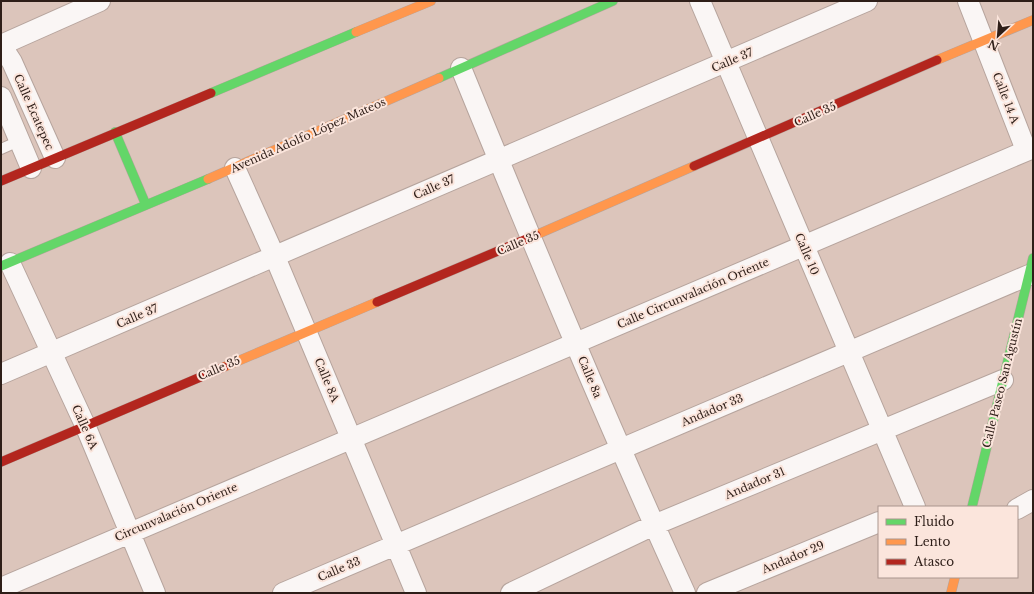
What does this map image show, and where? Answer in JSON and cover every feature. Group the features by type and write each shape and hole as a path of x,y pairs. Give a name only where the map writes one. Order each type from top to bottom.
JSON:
{"street":[{"path":"1,45 75,6 100,1"},
{"path":"1,181 431,1"},
{"name":"Avenida Adolfo López Mateos","path":"5,265 235,168 613,1"},
{"name":"Calle 10","path":"700,1 758,140 850,352 914,506"},
{"name":"Calle 37","path":"1,374 867,1"},
{"name":"Calle 14 A","path":"968,1 1030,149"},
{"name":"Calle 35","path":"1,462 85,425 530,238 758,140 984,39 1033,20"},
{"name":"Calle Ecatepec","path":"1,45 12,62 55,158"},
{"path":"461,68 498,159"},
{"path":"1,97 31,168"},
{"path":"115,132 146,206"},
{"name":"Calle Circunvalación Oriente","path":"351,437 576,344 803,245 1030,149"},
{"name":"Calle 8a","path":"498,159 620,449 685,593"},
{"name":"Calle 8A","path":"235,168 275,257 416,593"},
{"name":"Calle 6A","path":"5,265 51,352 85,425 155,593"},
{"name":"Andador 33","path":"395,545 850,352 1031,267"},
{"name":"Calle Paseo San Agustín","path":"972,506 1031,267"},
{"name":"Andador 31","path":"511,593 654,526 1003,380"},
{"name":"Circunvalación Oriente","path":"1,588 130,531 351,437"},
{"path":"1018,508 1033,500"},
{"name":"Andador 29","path":"707,593 878,522"},
{"name":"Calle 33","path":"283,593 395,545"}],"lane":[{"path":"1,149 19,141"}],"traffic: fast":[{"path":"439,78 613,1"},
{"path":"211,93 356,32"},
{"path":"115,132 146,205"},
{"path":"1,266 208,179"},
{"path":"972,506 1033,258"}],"traffic: slow":[{"path":"356,32 431,1"},
{"path":"937,60 1033,20"},
{"path":"208,179 439,78"},
{"path":"536,235 694,166"},
{"path":"224,367 377,302"},
{"path":"951,593 955,578"}],"traffic: jam":[{"path":"694,166 937,60"},
{"path":"1,181 211,93"},
{"path":"377,302 536,235"},
{"path":"1,462 224,367"}]}
